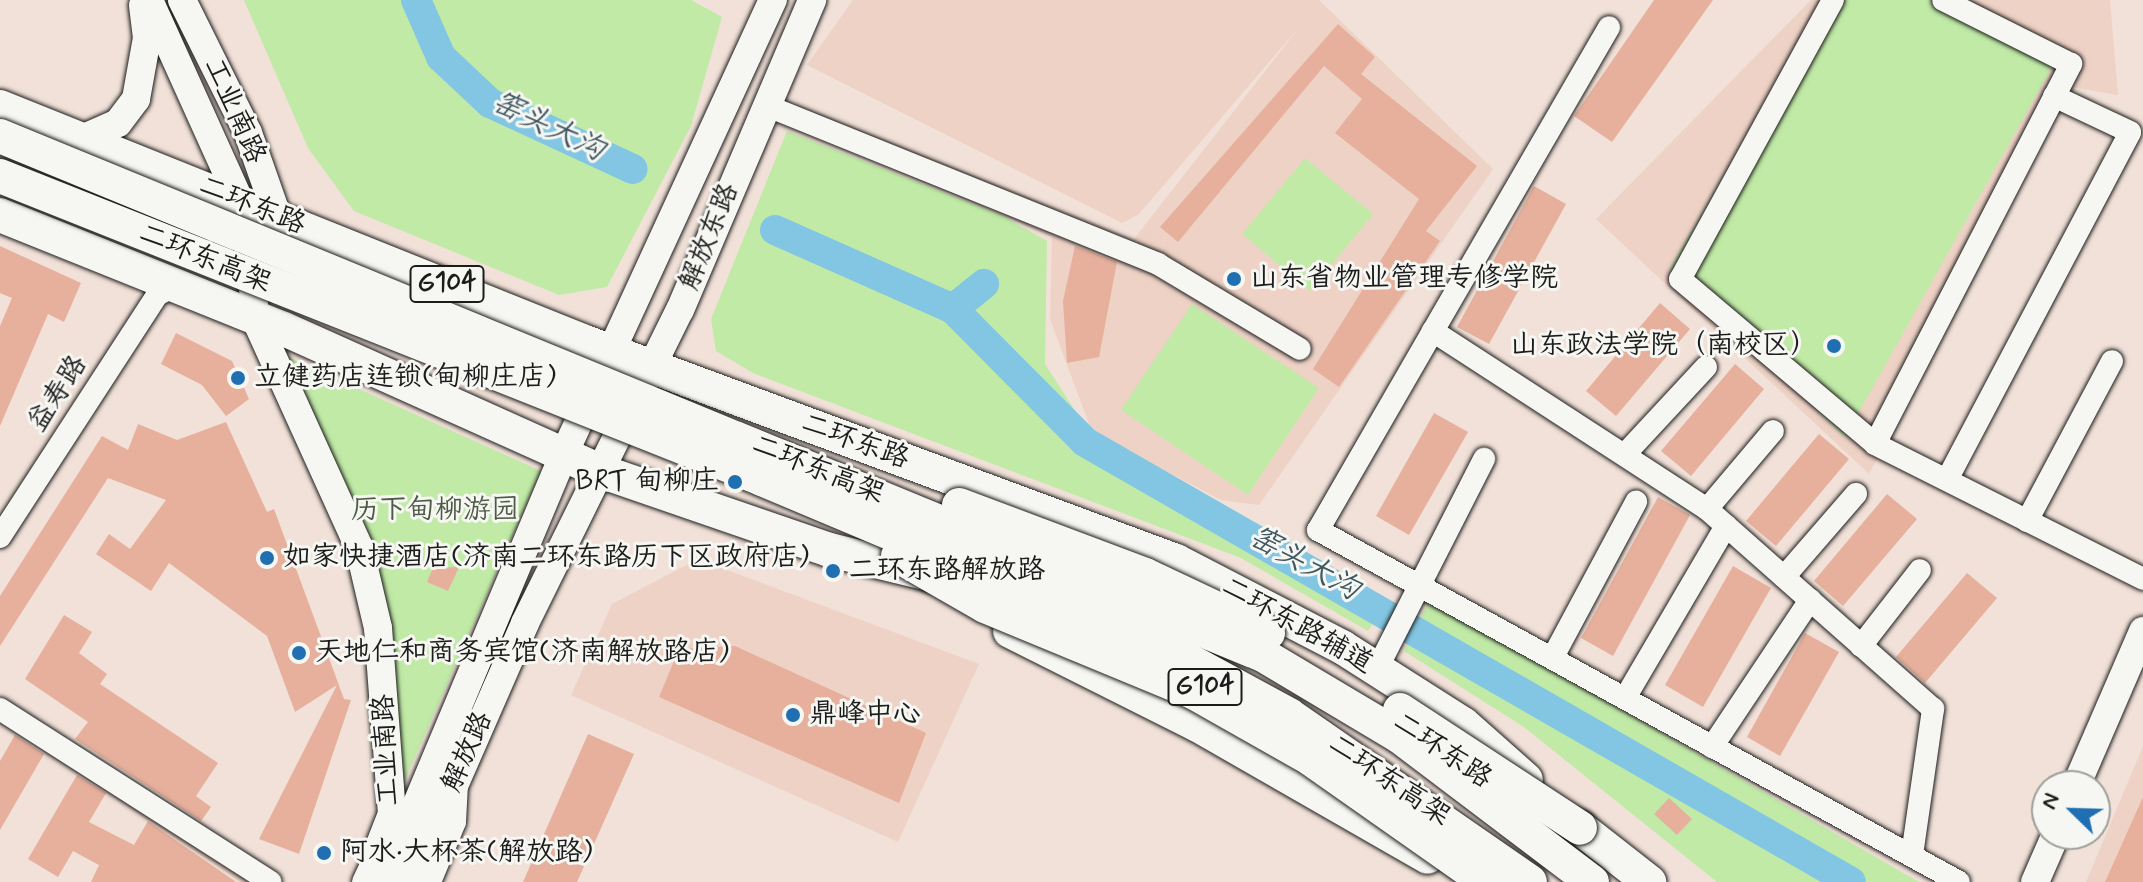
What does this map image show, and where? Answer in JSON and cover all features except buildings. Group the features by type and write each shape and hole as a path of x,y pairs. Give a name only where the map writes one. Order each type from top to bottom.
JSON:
{"highway":[{"name":"二环东路","path":"0,107 615,352 978,487 1006,530 1274,648 1536,814 1580,828 1649,882"},
{"name":"二环东高架","path":"0,136 768,466 1175,653 1339,747 1530,882"},
{"name":"二环东高架","path":"0,176 1263,655 1399,736 1592,882"},
{"name":"G104","path":"0,215 171,288 255,318 600,471 870,561 959,581 1247,706 1504,882"},
{"path":"768,466 1014,521 1214,606 1343,675 1580,828"},
{"path":"768,466 985,606 1195,693 1311,759 1486,882"},
{"name":"二环东路辅道","path":"978,487 1176,561 1380,662 1463,724 1580,828"},
{"path":"870,561 1196,724 1474,882"}],"main road":[{"path":"84,138 118,123 136,99 147,38 142,0"},
{"name":"工业南路","path":"149,0 246,204 255,318 359,547 387,718 392,814 383,862"},
{"name":"工业南路","path":"182,0 248,133 278,218"},
{"name":"解放东路","path":"564,454 615,352 773,0"},
{"name":"解放东路","path":"600,471 705,249 812,0"},
{"path":"255,318 278,218"},
{"name":"解放路","path":"412,882 457,777 513,618 564,454"},
{"name":"解放路","path":"383,862 513,618 600,471"},
{"path":"2083,770 2143,631"},
{"path":"2035,882 2049,850"}],"street":[{"path":"1833,0 1680,279 1875,444 2143,579"},
{"path":"1875,444 2071,64 1943,0"},
{"path":"1609,27 1318,530 1959,882"},
{"path":"1950,474 2130,132 2054,96"},
{"path":"765,105 1158,264 1300,349"},
{"name":"益寿路","path":"0,537 9,508 157,295 171,288"},
{"path":"1433,331 1627,452 1707,509 1933,709 1912,855"},
{"path":"2027,521 2112,361"},
{"path":"1627,452 1706,367"},
{"path":"1707,509 1773,431"},
{"path":"1380,662 1484,459"},
{"path":"1784,577 1856,494"},
{"path":"1554,655 1636,502"},
{"path":"1628,693 1726,526"},
{"path":"1861,646 1920,570"},
{"path":"1712,747 1810,600"},
{"path":"0,709 270,882"},
{"path":"430,882 455,822 457,777"}],"shaded area":[{"name":"山东省物业管理专修学院","path":"853,0 1319,0 1493,169 1259,505 1221,500 1092,432 1050,319 1052,237 791,125 800,106 1134,239 1301,25 1138,215 1122,223 807,65"},
{"name":"山东政法学院（南校区）","path":"1811,0 2110,0 2118,95 2072,87 1869,474 1596,219"},
{"name":"鼎峰中心","path":"698,559 979,664 898,842 571,695 612,604"},
{"path":"0,710 261,882 241,882 0,722"},
{"path":"2143,746 2143,882 2086,882 2099,850 2111,850 2111,822"}],"green space":[{"path":"244,0 691,0 722,17 691,126 607,287 559,295 354,211 308,148"},
{"name":"山东政法学院（南校区）","path":"1827,0 1960,0 2062,49 1845,437 1670,268"},
{"path":"787,131 1001,215 1047,241 1045,364 1090,434 1081,450 1387,602 1368,631 1241,558 753,373 716,351 711,319"},
{"path":"1305,158 1373,214 1310,291 1242,234"},
{"path":"1192,304 1319,388 1248,495 1121,410"},
{"name":"历下甸柳游园","path":"270,349 541,471 397,798 381,628"},
{"path":"1430,599 1919,882 1717,882 1524,727 1404,651"}],"waterway":[{"name":"窑头大沟","path":"416,0 441,57 490,103 633,169"},
{"name":"窑头大沟","path":"775,230 953,309 1085,442 1851,882"},
{"path":"953,309 984,284"}],"place":[{"name":"山东省物业管理专修学院","path":"1234,279"},
{"name":"山东政法学院（南校区）","path":"1834,346"},
{"name":"立健药店连锁(甸柳庄店)","path":"238,378"},
{"name":"BRT 甸柳庄","path":"735,482"},
{"name":"如家快捷酒店(济南二环东路历下区政府店)","path":"267,558"},
{"name":"二环东路解放路","path":"833,571"},
{"name":"天地仁和商务宾馆(济南解放路店)","path":"299,653"},
{"name":"鼎峰中心","path":"793,715"},
{"name":"阿水·大杯茶(解放路)","path":"324,853"}]}
